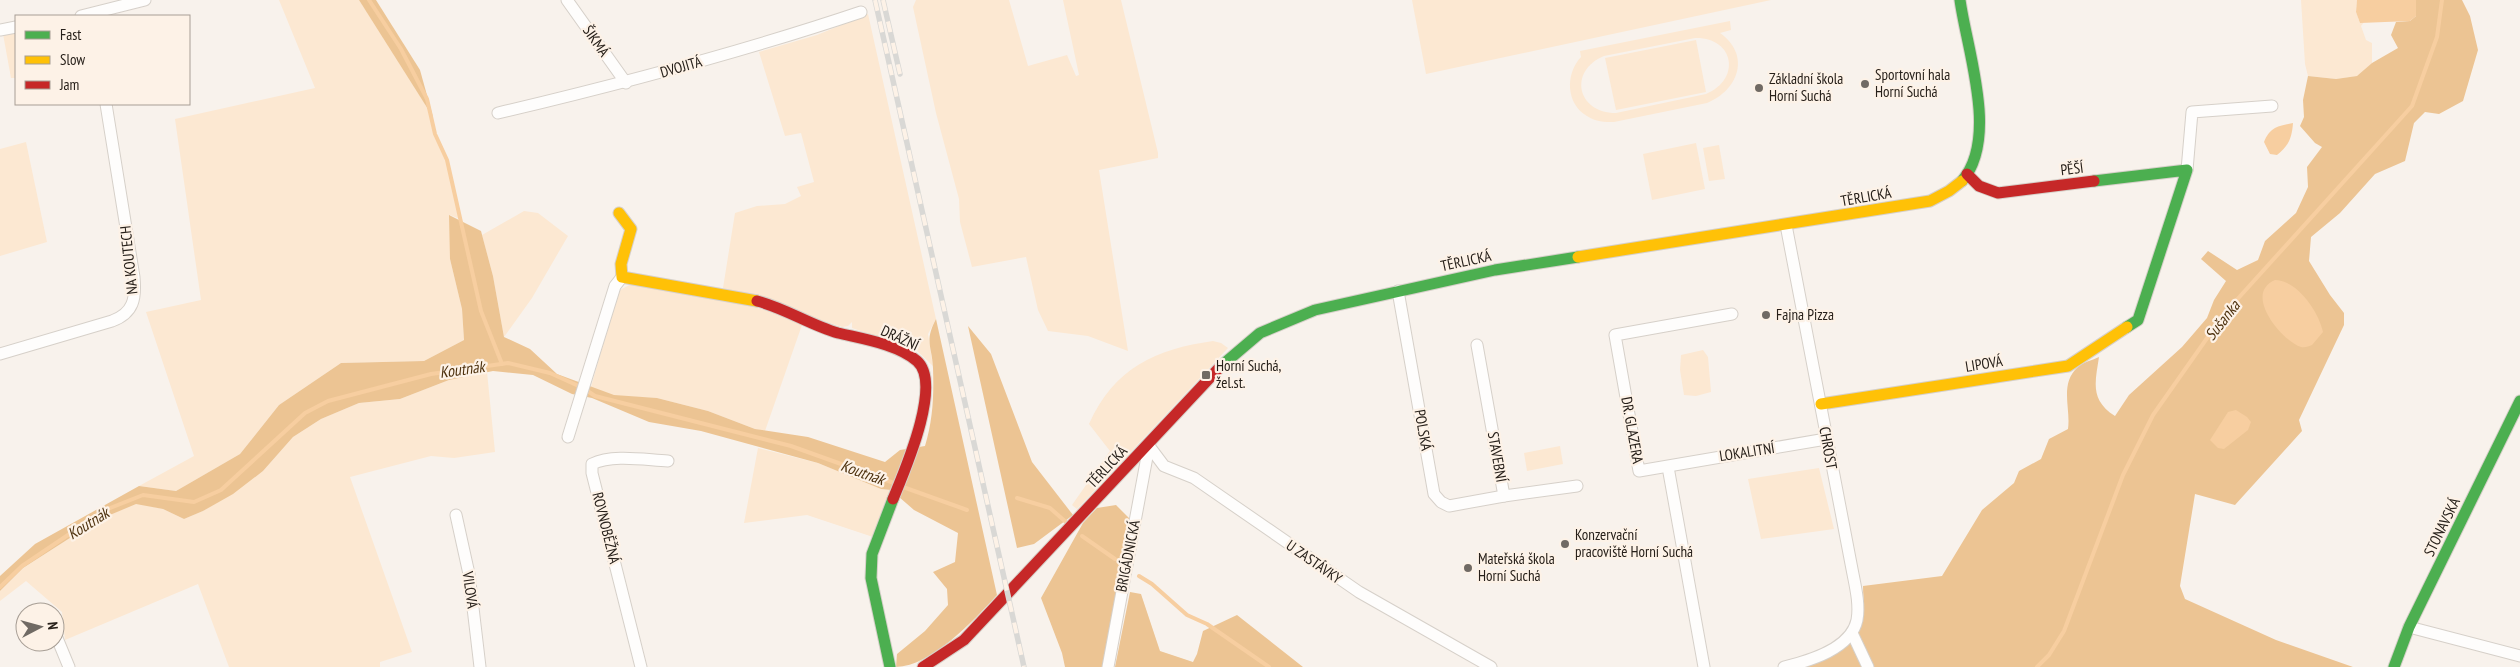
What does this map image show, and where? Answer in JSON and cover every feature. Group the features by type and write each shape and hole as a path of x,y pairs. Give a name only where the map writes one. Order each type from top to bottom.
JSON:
{"main road":[{"name":"TĚRLICKÁ","path":"923,667 964,640 1212,376 1260,333 1315,310 1495,270 1930,201 1947,194 1967,174 1976,159 1982,130 1960,0"},
{"name":"PĚŠÍ","path":"1967,174 1979,186 1998,193 2187,170"},
{"name":"LIPOVÁ","path":"1821,404 2068,366 2138,320 2187,170"},
{"path":"619,214 631,228 621,264 622,277"},
{"name":"DRÁŽNÍ","path":"622,277 736,295 766,303 836,332 868,340 904,353 918,362 925,374 926,394 913,448 872,554 871,578 890,667"},
{"name":"STONAVSKÁ","path":"2394,667 2409,627 2520,401"}],"street":[{"path":"91,15 145,0"},
{"name":"ŠIKMÁ","path":"567,0 626,83"},
{"name":"DVOJITÁ","path":"498,113 626,83 782,38 861,12"},
{"path":"0,30 15,27"},
{"name":"NA KOUTECH","path":"0,354 112,321 126,314 135,298 134,276 106,105"},
{"path":"2187,170 2192,112 2272,106"},
{"name":"CHROST","path":"1786,225 1857,599 1857,619 1852,632"},
{"path":"568,437 615,286 622,277"},
{"name":"POLSKÁ","path":"1398,291 1434,494 1441,502 1449,506 1504,496"},
{"name":"DR. GLAZERA","path":"1704,667 1668,467 1639,472 1615,335 1732,314"},
{"name":"STAVEBNÍ","path":"1476,345 1504,496 1577,486"},
{"name":"LOKALITNÍ","path":"1668,467 1826,439"},
{"name":"BRIGÁDNICKÁ","path":"1108,667 1148,446"},
{"name":"U ZASTÁVKY","path":"1148,446 1164,466 1194,478 1358,592 1491,667"},
{"name":"ROVNOBĚŽNÁ","path":"641,667 592,473 592,464 597,461 622,459 668,461"},
{"name":"VILOVÁ","path":"456,514 468,574 480,667"},
{"path":"2409,627 2520,656"},
{"path":"1784,667 1826,652 1844,642 1852,632 1868,667"},
{"path":"62,652 69,667"}],"shaded area":[{"path":"279,0 359,0 427,99 435,134 447,160 460,219 450,215 450,259 462,309 464,340 424,361 341,363 279,405 240,454 176,491 139,486 194,456 146,312 201,300 175,119 315,88"},
{"path":"359,0 376,0 420,70 433,117"},
{"path":"916,0 1009,0 1028,66 1067,55 1076,76 1079,75 1063,0 1121,0 1158,153 1158,158 1099,170 1128,351 1088,336 1048,331 1038,310 1026,257 972,267 960,222 959,199 936,113 913,7"},
{"path":"1412,0 1771,0 1426,74"},
{"path":"2301,0 2357,0 2356,12 2360,23 2364,22 2361,26 2366,40 2372,43 2372,63 2358,76 2336,79 2308,76 2305,64"},
{"path":"2357,0 2416,0 2416,16 2410,21 2360,23 2356,12"},
{"path":"2416,0 2462,0 2470,16 2478,50 2463,101 2439,114 2425,112 2414,123 2405,161 2375,174 2340,213 2311,237 2309,261 2330,295 2344,313 2344,325 2299,420 2302,431 2235,505 2195,494 2180,586 2185,599 2276,640 2353,667 1802,667 1831,656 1848,644 1855,636 1863,617 1863,586 1942,576 1982,510 2014,483 2019,471 2041,459 2049,439 2068,429 2067,389 2072,374 2078,367 2085,362 2099,357 2096,390 2101,404 2115,416 2129,395 2182,347 2207,318 2214,300 2226,281 2201,259 2208,251 2237,270 2258,260 2265,241 2296,213 2308,187 2307,167 2322,147 2315,143 2300,126 2304,117 2303,100 2308,76 2336,79 2357,76 2372,63 2398,48 2391,35 2396,22 2410,21 2416,16"},
{"path":"868,14 936,319 928,334 933,366 915,349 852,328 852,322 848,326 842,327 723,288 735,213 757,206 785,204 801,196 797,187 814,182 801,133 785,136 759,52 817,35"},
{"path":"1730,21 1731,30 1720,33 1736,51 1738,61 1737,71 1727,90 1707,103 1614,122 1603,122 1590,118 1580,111 1572,97 1570,80 1572,72 1581,57 1580,51","holes":["1695,38 1718,44 1725,51 1729,60 1729,69 1725,79 1706,94 1616,113 1603,111 1593,106 1586,99 1582,90 1585,71 1604,56"]},
{"path":"15,32 15,78 11,78 3,34"},
{"path":"1696,40 1706,92 1616,110 1605,58"},
{"path":"2293,123 2291,137 2287,145 2277,155 2270,154 2264,142 2266,137 2279,126"},
{"path":"26,142 47,242 0,256 0,149"},
{"path":"1696,143 1705,189 1652,200 1643,154"},
{"path":"1719,145 1725,179 1709,181 1703,148"},
{"path":"524,211 538,213 568,236 532,298 504,337 493,276 482,235"},
{"path":"449,215 481,231 493,276 504,337 530,349 557,374 614,395 657,398 708,411 755,429 808,437 885,462 900,450 925,446 930,427 933,398 930,333 936,319 997,595 977,617 938,650 910,665 896,667 897,654 925,631 948,605 947,589 933,572 955,562 958,533 914,510 891,490 881,489 818,463 701,431 649,422 592,398 572,394 533,375 493,371 449,380 400,399 359,403 321,419 293,437 263,471 233,494 203,511 184,519 163,509 136,504 98,520 23,568 0,591 0,576 35,544 139,486 176,491 240,454 279,405 341,363 424,361 464,340 462,309 450,259"},
{"path":"2275,280 2283,281 2299,291 2317,315 2323,332 2312,345 2301,347 2293,343 2276,327 2269,317 2264,306 2263,296 2266,287"},
{"path":"635,282 729,299 803,322 765,431 708,411 657,398 614,396 591,387 618,291"},
{"path":"968,326 991,354 1032,462 1073,515 1034,544 1017,548"},
{"path":"1213,341 1221,343 1228,348 1077,509 1072,505 1110,451 1089,424 1099,405 1111,389 1124,375 1139,364 1155,356 1173,349"},
{"path":"1703,350 1708,357 1711,392 1696,396 1684,395 1680,370 1681,355"},
{"path":"487,372 495,452 454,458 431,456 350,477 412,652 380,662 380,667 229,667 198,584 65,640 65,602 50,602 26,581 0,601 0,591 23,568 98,520 136,503 163,509 184,519 203,511 263,471 293,437 321,419 359,403 400,399 449,380"},
{"path":"2236,410 2251,422 2248,430 2224,449 2218,448 2210,440 2228,412"},
{"path":"1560,446 1563,464 1527,471 1524,453"},
{"path":"758,448 818,463 881,489 891,490 873,537 807,515 744,523"},
{"path":"1819,468 1834,529 1761,539 1748,479"},
{"path":"1116,505 1130,519 1104,667 1065,667 1062,653 1041,598 1083,523 1097,508"},
{"path":"1130,592 1141,594 1160,651 1193,662 1203,631 1237,615 1303,667 1115,667"}],"waterway":[{"path":"369,0 401,49 427,99 435,134 447,160 481,311 502,364"},
{"name":"Sušanka","path":"2037,667 2049,655 2064,631 2123,475 2153,415 2224,314 2412,106 2437,37 2442,0"},
{"name":"Koutnák","path":"0,587 22,566 105,510 143,495 194,502 221,490 305,413 328,401 431,374 508,363 550,373 583,388 595,396 791,446 894,483"},
{"name":"Koutnák","path":"903,487 967,510"},
{"name":"Koutnák","path":"1017,498 1050,508 1067,523"},
{"name":"Koutnák","path":"1082,536 1115,559"},
{"name":"Koutnák","path":"1139,576 1152,584 1187,615 1207,624 1269,667"}],"railway":[{"path":"875,0 1024,667"},
{"path":"883,0 900,74"}],"traffic: fast":[{"path":"1960,0 1978,94 1979,118 1978,142 1973,163 1962,181"},
{"path":"2094,181 2187,170 2138,320 2127,327"},
{"path":"1220,367 1260,333 1315,310 1495,270 1578,257"},
{"path":"2394,667 2409,627 2520,401"},
{"path":"890,667 871,578 872,554 893,499"}],"traffic: slow":[{"path":"1578,257 1930,201 1949,191 1962,181"},
{"path":"619,213 631,229 621,264 622,277 757,301"},
{"path":"1821,404 2068,366 2127,327"}],"traffic: jam":[{"path":"1967,174 1979,186 1998,193 2094,181"},
{"path":"757,301 828,330 890,346 917,361 924,372 926,388 924,408 912,450 893,499"},
{"path":"923,667 964,640 1220,367"}],"place":[{"name":"Sportovní hala Horní Suchá","path":"1865,84"},
{"name":"Základní škola Horní Suchá","path":"1759,88"},
{"name":"Fajna Pizza","path":"1766,315"},
{"name":"Horní Suchá, žel.st.","path":"1206,375"},
{"name":"Konzervační pracoviště Horní Suchá","path":"1565,544"},
{"name":"Mateřská škola Horní Suchá","path":"1468,568"}]}
